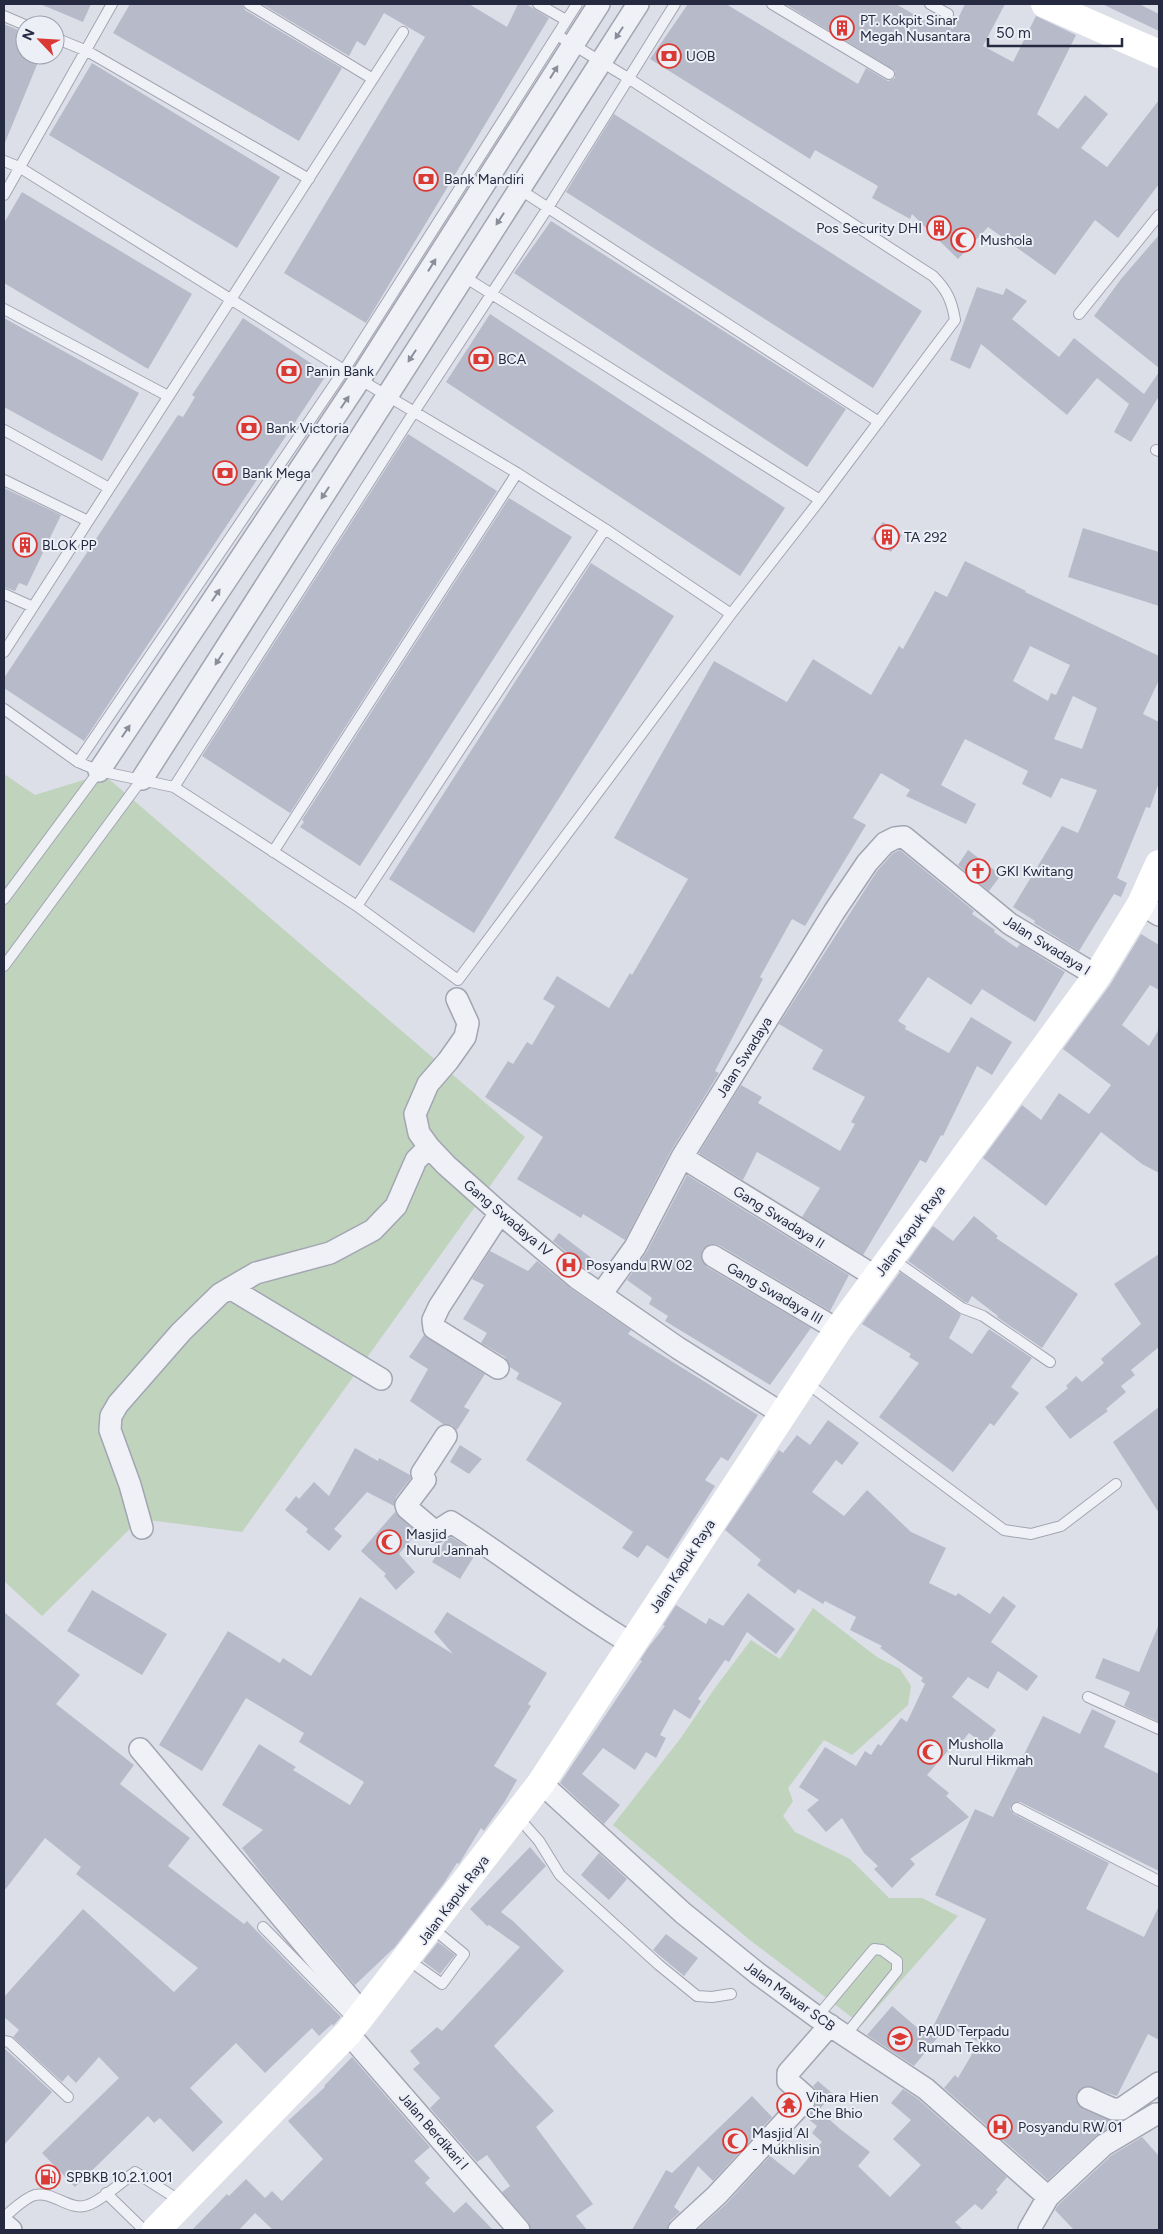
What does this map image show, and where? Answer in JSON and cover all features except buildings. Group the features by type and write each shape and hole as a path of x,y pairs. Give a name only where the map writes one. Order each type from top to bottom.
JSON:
{"main road":[{"path":"1046,4 1122,35 1159,54"},
{"name":"Jalan Kapuk Raya","path":"156,2230 356,2023 517,1816 541,1783 803,1380 883,1267 1098,976 1150,910 1159,864"}],"street":[{"path":"99,771 564,39 599,4"},
{"path":"142,779 638,4"},
{"name":"Jalan Swadaya I","path":"904,837 1010,924 1098,976"},
{"name":"Jalan Swadaya","path":"602,1293 635,1247 682,1157 845,896 867,863 885,843 895,838 904,837"},
{"name":"Gang Swadaya IV","path":"458,989 468,1023 465,1037 428,1084 415,1114 419,1133 428,1147 500,1213 577,1278 602,1293 678,1348 781,1413"},
{"path":"142,1528 130,1485 110,1430 111,1416 118,1404 181,1332 220,1294 256,1273 330,1253 373,1230 396,1206 416,1160 428,1147"},
{"name":"Gang Swadaya II","path":"682,1157 883,1267"},
{"path":"498,1368 434,1328 433,1320 439,1307 500,1213"},
{"name":"Gang Swadaya III","path":"712,1256 838,1330"},
{"path":"230,1288 381,1379"},
{"path":"446,1436 422,1473 425,1480 406,1505 406,1508 433,1530 437,1531 451,1522 492,1548 597,1623 632,1644"},
{"name":"Jalan Berdikari I","path":"140,1749 519,2230"},
{"name":"Jalan Mawar SCB","path":"541,1783 683,1913 757,1973 831,2026 926,2089 1048,2197"},
{"path":"680,2230 717,2195 804,2101 805,2096 786,2078 788,2073 831,2026"},
{"path":"1088,2098 1113,2109 1121,2109 1159,2083"},
{"path":"1029,2230 1048,2197 1104,2145 1159,2114"},
{"path":"4,2224 12,2230"}],"lane":[{"path":"4,195 112,4"},
{"path":"248,4 373,79"},
{"path":"538,4 566,20"},
{"path":"4,709 78,762 99,771 174,787 357,906 458,989 731,614 820,500 955,320 952,301 946,289 934,276 628,78 564,39 566,20 577,4"},
{"path":"174,787 414,412 549,206 676,4"},
{"path":"772,4 889,74"},
{"path":"930,4 948,14"},
{"path":"4,652 403,32"},
{"path":"65,42 86,51 309,179"},
{"path":"4,161 19,167 387,396 517,473 731,614"},
{"path":"519,189 549,206 879,422"},
{"path":"1079,314 1159,215"},
{"path":"463,276 820,500"},
{"path":"4,309 168,396"},
{"path":"78,762 352,374"},
{"path":"4,430 109,488"},
{"path":"273,852 517,473"},
{"path":"4,480 88,521"},
{"path":"357,906 604,529"},
{"path":"4,594 33,607"},
{"path":"4,899 99,771"},
{"path":"4,966 142,779"},
{"path":"883,1267 962,1308 983,1316 1050,1362"},
{"path":"803,1380 1004,1530 1031,1534 1061,1526 1116,1484"},
{"path":"1088,1696 1159,1730"},
{"path":"1017,1808 1159,1881"},
{"path":"517,1816 539,1841 560,1875 659,1965 697,1996 712,1997 730,1994"},
{"path":"264,1927 356,2023"},
{"path":"407,1959 442,1984 464,1954 432,1927"},
{"path":"874,1949 882,1950 897,1961 899,1966 897,1971 831,2026 874,1949"},
{"path":"4,2041 9,2042 68,2097"},
{"path":"4,2217 28,2198 36,2195 48,2195 79,2206 87,2206 135,2172 182,2202"},
{"path":"106,2193 144,2230"}],"green space":[{"path":"4,774 35,795 103,774 525,1137 242,1532 140,1519 42,1616 4,1581"},
{"path":"813,1608 877,1657 900,1669 911,1686 908,1705 852,1755 824,1740 788,1788 793,1801 783,1816 795,1832 850,1859 889,1898 922,1898 958,1916 862,2025 751,1941 613,1825 680,1739 751,1640 780,1659"}],"place":[{"name":"PT. Kokpit Sinar Megah Nusantara","path":"842,28"},
{"name":"UOB","path":"669,56"},
{"name":"Bank Mandiri","path":"426,179"},
{"name":"Pos Security DHI","path":"939,228"},
{"name":"Mushola","path":"963,240"},
{"name":"BCA","path":"481,359"},
{"name":"Panin Bank","path":"289,371"},
{"name":"Bank Victoria","path":"249,428"},
{"name":"Bank Mega","path":"225,473"},
{"name":"TA 292","path":"887,537"},
{"name":"BLOK PP","path":"25,545"},
{"name":"GKI Kwitang","path":"978,871"},
{"name":"Posyandu RW 02","path":"569,1265"},
{"name":"Masjid Nurul Jannah","path":"389,1542"},
{"name":"Musholla Nurul Hikmah","path":"930,1752"},
{"name":"PAUD Terpadu Rumah Tekko","path":"900,2039"},
{"name":"Vihara Hien Che Bhio","path":"789,2105"},
{"name":"Posyandu RW 01","path":"1000,2127"},
{"name":"Masjid Al - Mukhlisin","path":"735,2141"},
{"name":"SPBKB 10.2.1.001","path":"48,2177"}]}
